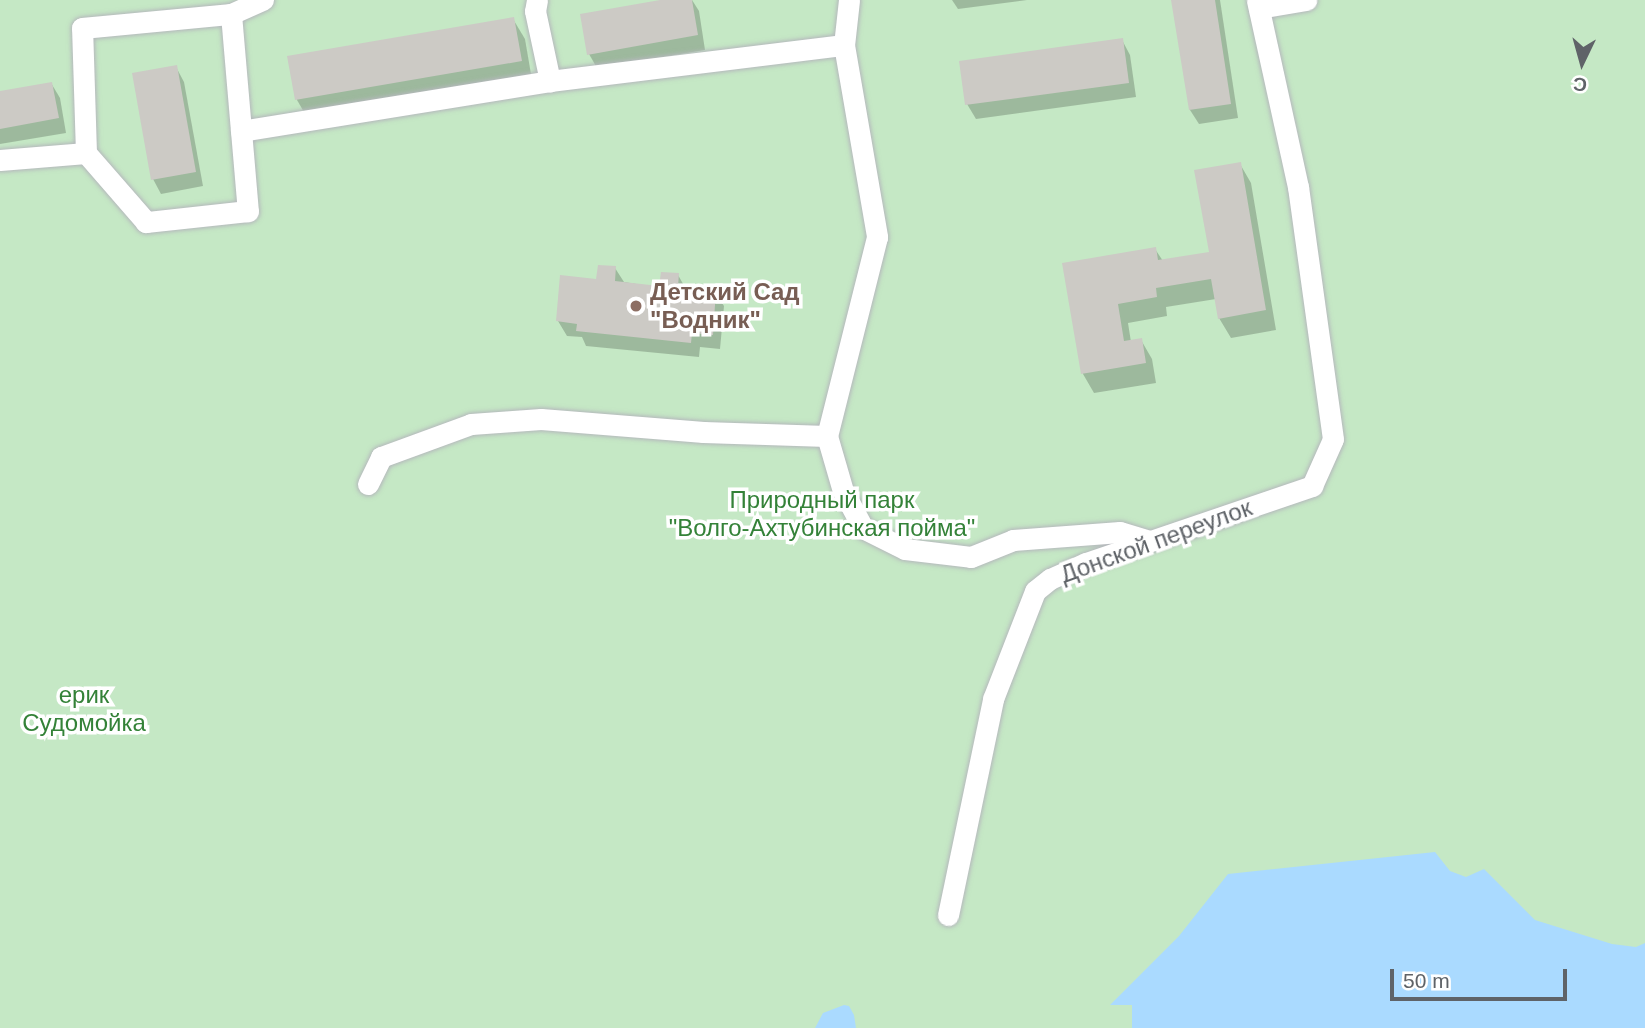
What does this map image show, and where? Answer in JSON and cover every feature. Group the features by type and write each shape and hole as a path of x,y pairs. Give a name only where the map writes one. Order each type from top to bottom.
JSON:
{"street":[{"path":"231,14 248,211 146,222 86,153 82,28 231,14 263,0"},
{"path":"537,0 535,10 550,81"},
{"path":"849,0 844,46 877,237 827,436 844,491 863,528 905,550 971,557 1013,540 1120,532 1150,541"},
{"path":"1258,4 1306,0"},
{"name":"Донской переулок","path":"948,915 993,699 1035,591 1050,579 1086,563 1312,486 1334,439 1298,187 1258,4"},
{"path":"241,131 550,81 844,46"},
{"path":"0,160 86,153"},
{"path":"368,484 381,457 471,424 541,419 704,432 827,436"}],"green space":[{"name":"Природный парк \"Волго-Ахтубинская пойма\"","path":"0,0 1645,0 1645,1028 0,1028"}],"water":[{"path":"1435,852 1450,871 1466,877 1484,869 1535,920 1612,944 1636,947 1645,943 1645,1028 1132,1028 1132,1005 1110,1005 1179,936 1228,874"},
{"path":"844,1005 849,1006 854,1015 856,1028 815,1028 823,1013"}],"building":[{"path":"660,0 692,0 698,35 587,55 580,14"},
{"path":"1171,0 1215,0 1231,104 1189,110"},
{"path":"514,17 522,61 295,100 287,56"},
{"path":"1123,38 1129,83 965,105 959,61"},
{"path":"177,65 196,172 151,180 132,73"},
{"path":"52,82 59,118 0,129 0,91"},
{"path":"1241,162 1266,310 1218,319 1211,279 1156,288 1157,297 1118,304 1124,341 1142,338 1146,363 1081,374 1062,263 1156,247 1158,260 1209,252 1194,170"},
{"name":"Детский Сад \"Водник\"","path":"598,265 616,266 615,281 659,286 661,272 679,273 678,287 716,290 713,335 692,333 691,343 576,331 577,324 556,321 560,275 596,279"}],"place":[{"name":"Детский Сад \"Водник\"","path":"636,306"}],"park label":[{"name":"ерик Судомойка","path":"84,709"}]}
